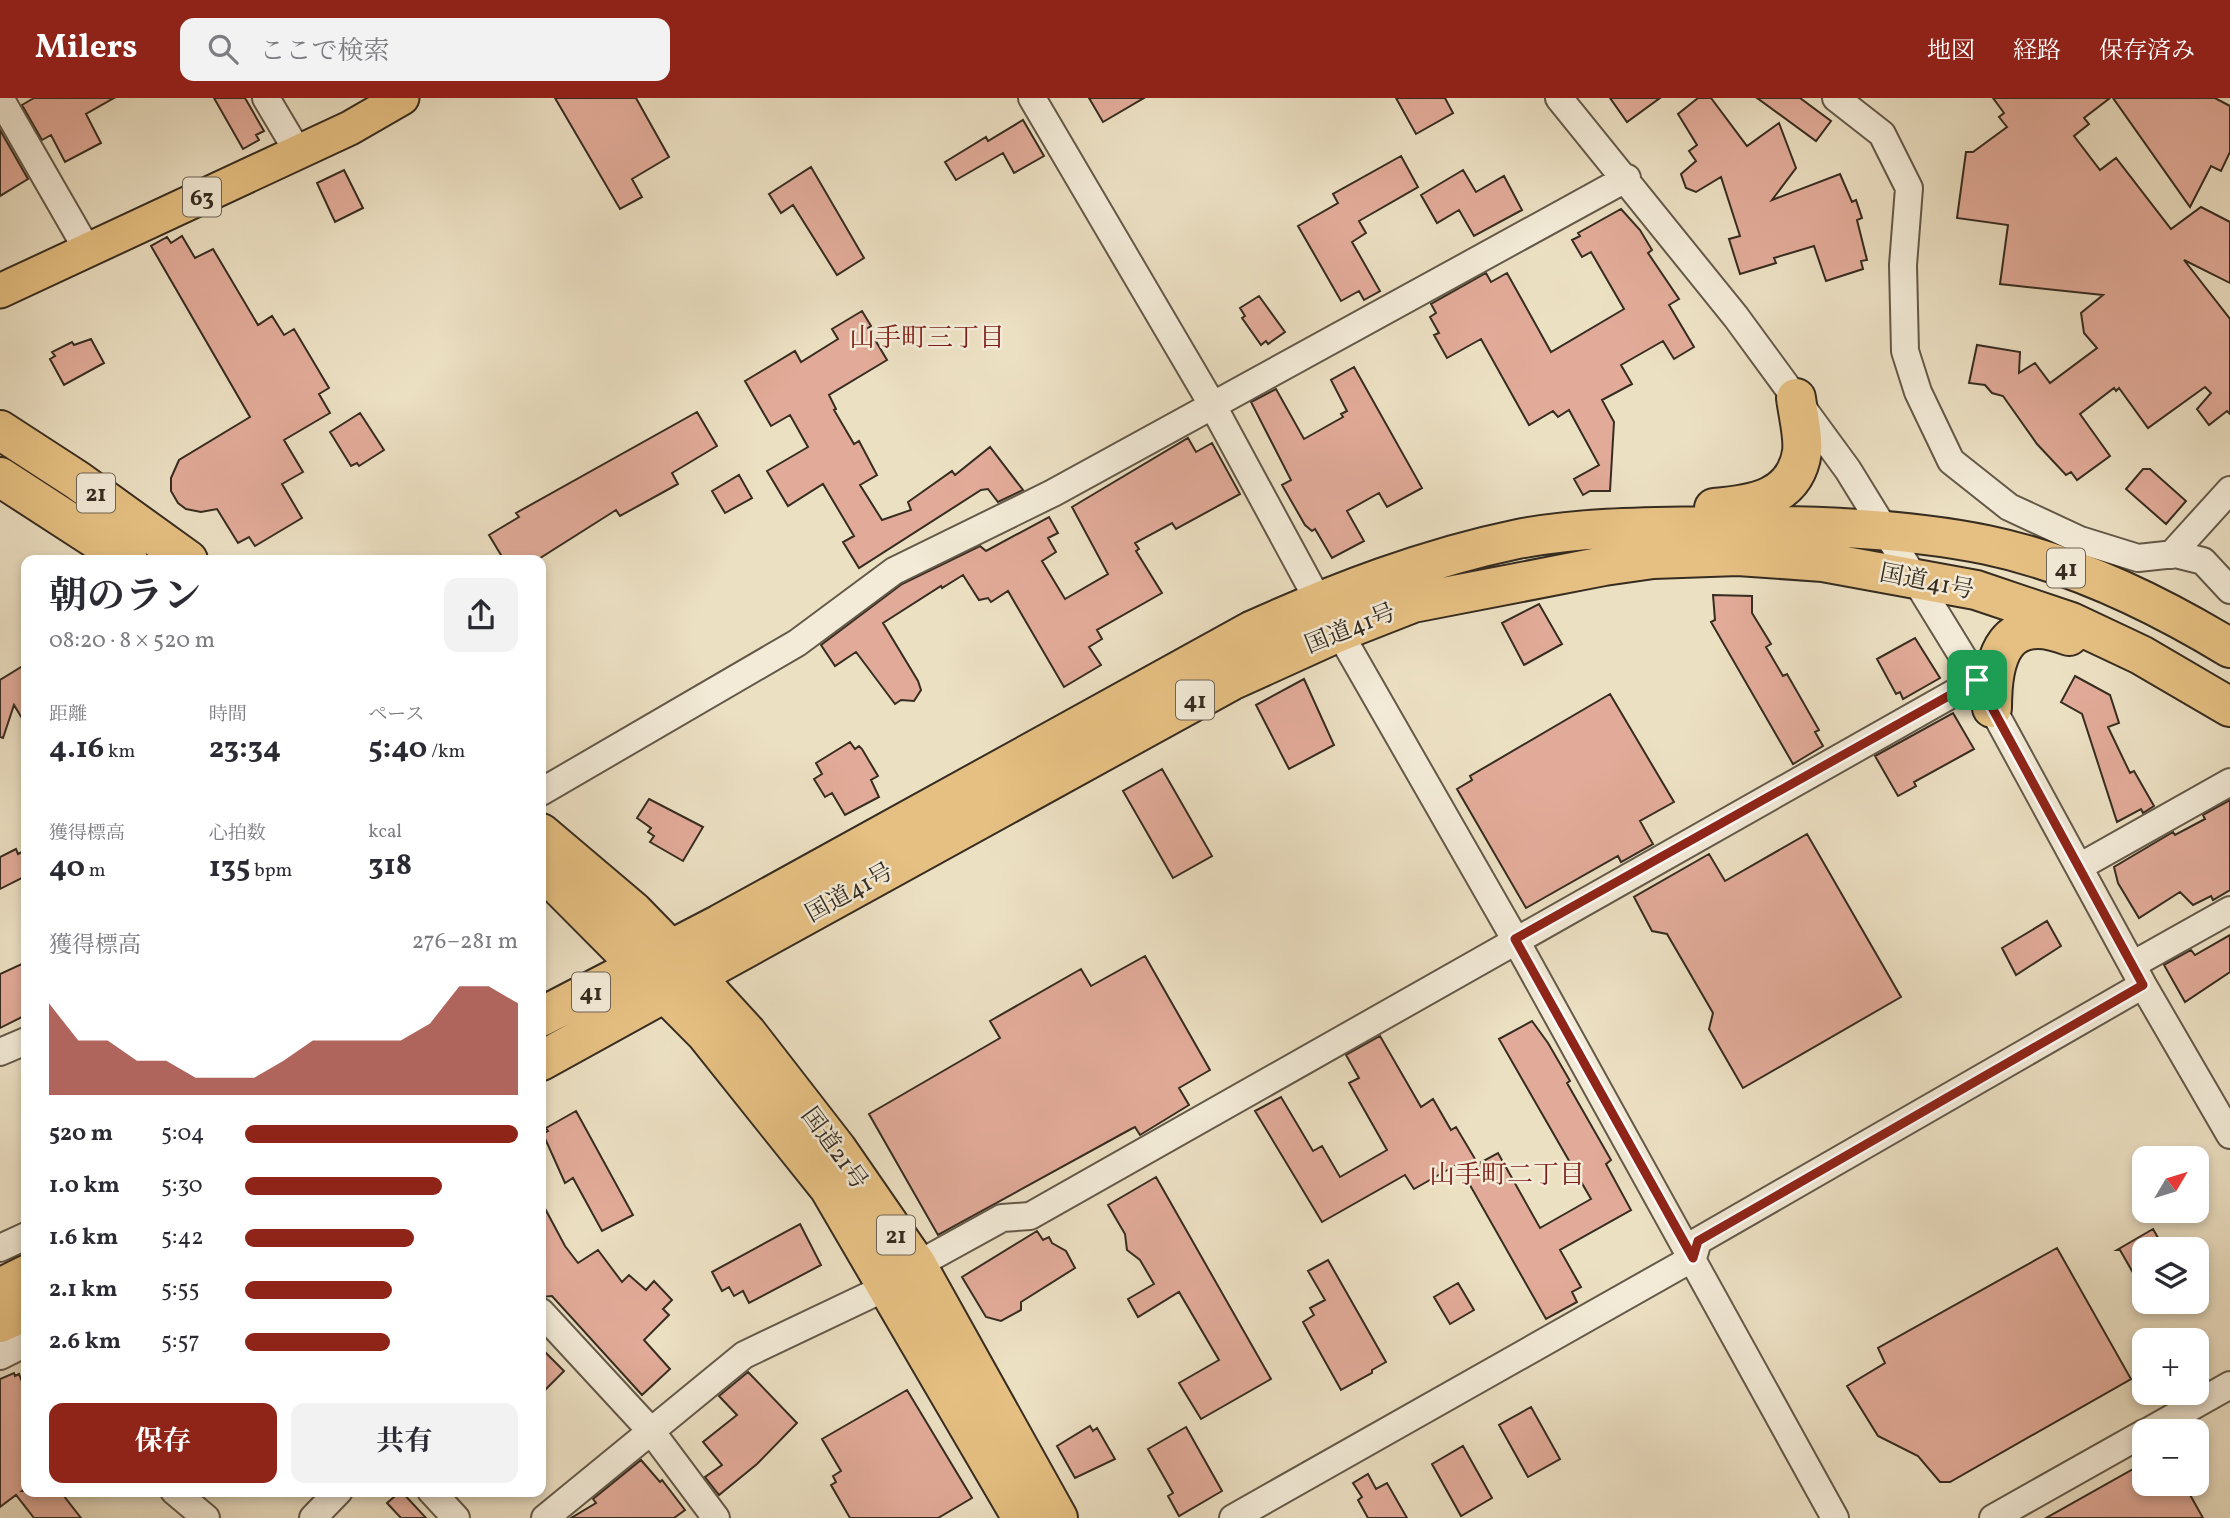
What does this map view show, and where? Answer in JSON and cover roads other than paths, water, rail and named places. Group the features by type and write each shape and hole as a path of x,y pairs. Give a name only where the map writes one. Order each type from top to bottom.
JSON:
{"highway":[{"path":"1635,528 1675,512 1756,504 1788,484 1802,452 1796,398"},
{"name":"21","path":"0,430 77,480 181,555"},
{"name":"21","path":"0,477 120,555"},
{"name":"国道41号","path":"546,1057 669,971 1142,688 1253,630 1318,600 1404,569 1518,540 1556,533 1635,528 1781,525 1989,545 2055,564 2117,588 2230,648"},
{"name":"国道41号","path":"546,1015 669,971 1103,750 1231,681 1339,632 1413,603 1524,580 1653,559 1738,556 1823,562 1976,590 2071,622 2163,668 2230,707"},
{"path":"1984,694 2000,652 2018,632 2034,628 2060,633 2141,665 2163,668"},
{"name":"国道21号","path":"546,837 633,911 669,971 754,1093 903,1276 1058,1518"},
{"name":"国道21号","path":"546,872 669,971"},
{"name":"国道21号","path":"903,1276 1022,1518"},
{"path":"0,1288 21,1278"},
{"path":"0,1323 21,1313"}],"main road":[{"name":"63","path":"0,291 350,128 402,98"}],"street":[{"path":"0,98 88,251"},
{"path":"266,98 298,152"},
{"path":"1032,98 1213,406 1318,600"},
{"path":"1559,98 1627,178 1848,470 1984,694 2137,975 2230,1135"},
{"path":"1836,98 1882,134 1909,188 1903,265 1905,351 1918,392 1951,461 2010,507 2080,540 2138,558 2171,555 2203,561 2230,590"},
{"path":"546,789 797,643 894,571 1053,493 1627,178"},
{"path":"2171,555 2230,490"},
{"path":"1339,632 1515,939 1835,1518"},
{"path":"545,1518 744,1355 903,1276 1002,1218 1030,1216 1515,939 1984,694"},
{"path":"2080,867 2230,782"},
{"path":"1233,1518 1693,1258 1698,1241 2137,975 2230,911"},
{"path":"0,1052 21,1043"},
{"path":"0,1248 21,1238"},
{"path":"546,1317 651,1431 716,1518"},
{"path":"0,1356 21,1346"},
{"path":"2169,1419 2230,1385"},
{"path":"1993,1518 2132,1439"},
{"path":"181,1497 206,1518"},
{"path":"313,1518 333,1497"},
{"path":"437,1497 456,1518"}],"district":[{"name":"山手町三丁目","path":"927,337"},
{"name":"山手町二丁目","path":"1507,1174"}]}
